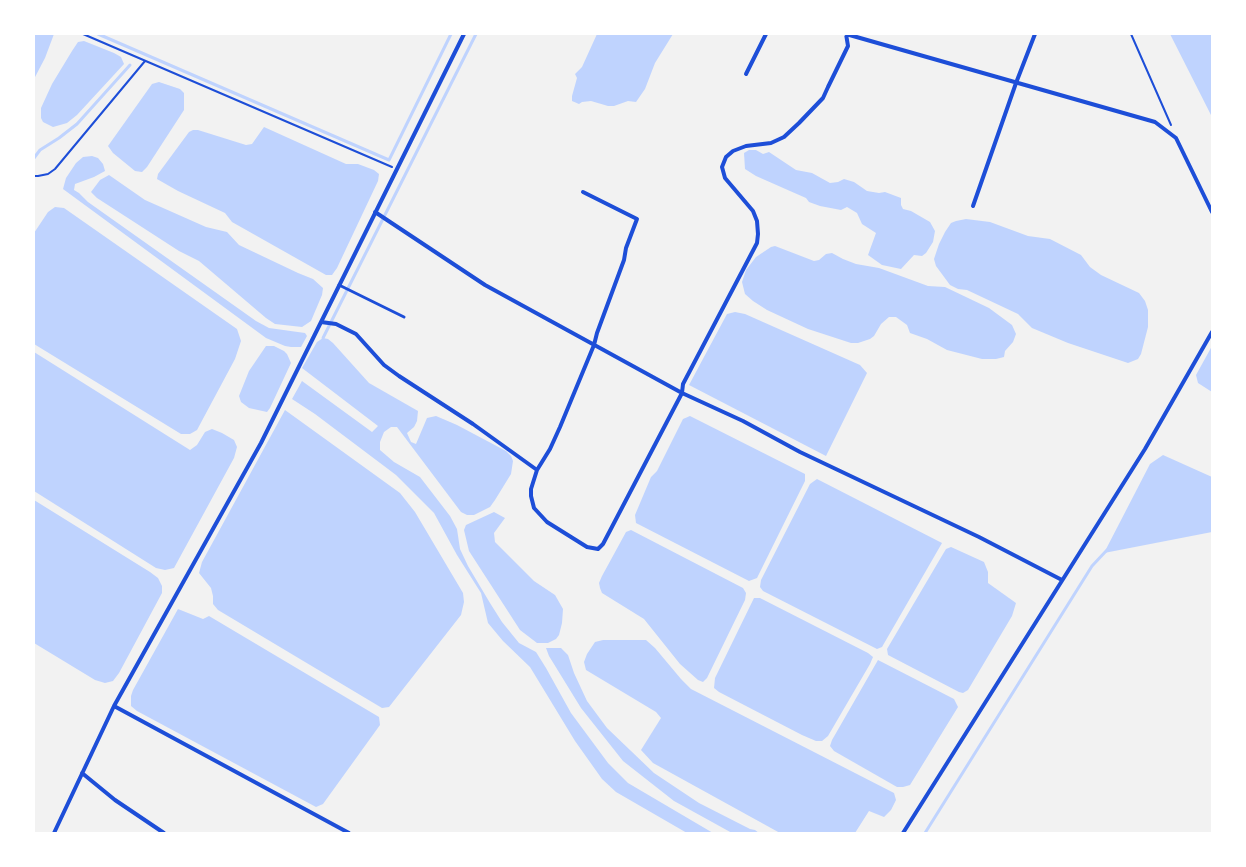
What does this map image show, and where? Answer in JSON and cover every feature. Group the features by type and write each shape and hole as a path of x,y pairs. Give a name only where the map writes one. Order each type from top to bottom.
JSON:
{"street":[{"path":"54,833 114,706 261,443 464,34"},
{"path":"746,74 766,34"},
{"path":"583,192 637,219 594,345 550,450 537,470 531,496 534,508 547,522 587,547 598,549 603,544 682,393 683,384 758,238 757,221 752,211 725,178 722,167 726,157 733,150 746,146 771,143 784,137 799,123 823,98 848,46 846,34 1155,122 1176,138 1212,212"},
{"path":"973,206 1016,83 1035,34"},
{"path":"375,212 485,285 682,393 743,421 800,452 979,537 1062,580"},
{"path":"321,322 336,324 356,334 384,365 473,424 537,470"},
{"path":"903,833 1145,449 1212,332"},
{"path":"114,706 349,833"},
{"path":"82,773 115,800 164,833"}],"lane":[{"path":"339,285 404,317"}],"path":[{"path":"83,34 397,169"},
{"path":"1131,34 1176,138"},
{"path":"34,176 48,174 55,169 145,61"}],"water":[{"path":"34,34 54,34 45,58 34,79"},
{"path":"597,34 673,34 655,63 645,89 636,102 628,101 614,106 608,106 591,101 582,102 579,104 572,101 577,78 575,74 582,67"},
{"path":"1170,34 1212,34 1212,117"},
{"path":"84,41 121,57 124,64 77,115 67,123 53,127 43,122 41,118 41,108 52,84 72,51 78,42"},
{"path":"159,82 180,89 184,93 184,110 147,167 142,172 135,171 113,153 108,146 152,84"},
{"path":"264,127 346,164 358,164 374,170 379,174 378,181 337,268 332,275 326,275 232,222 225,213 178,191 157,179 158,174 189,132 193,130 198,130 246,145 252,144"},
{"path":"749,150 756,150 763,154 769,152 796,170 812,173 830,183 838,182 844,179 854,182 867,191 879,193 885,192 901,198 901,205 903,209 911,211 930,222 935,231 933,242 926,253 922,256 914,255 901,269 882,265 868,255 876,233 862,224 857,213 847,207 841,210 820,206 809,202 806,198 756,176 745,169 744,153"},
{"path":"92,156 98,158 103,164 105,171 75,184 74,190 88,202 256,321 269,328 305,333 307,336 301,347 285,346 266,338 63,189 66,178 76,163 83,157"},
{"path":"109,175 145,200 206,227 227,232 239,245 313,279 323,288 322,295 311,321 302,327 275,324 199,261 179,251 97,198 91,192 100,180"},
{"path":"55,207 64,208 237,329 241,341 235,359 197,430 190,434 181,434 34,344 34,233 48,212"},
{"path":"966,219 990,222 1028,236 1050,239 1081,255 1090,267 1101,275 1139,293 1145,301 1148,310 1148,327 1141,354 1138,359 1128,363 1068,343 1032,328 1018,314 967,290 958,289 950,285 936,266 934,259 939,244 951,223"},
{"path":"775,246 814,261 819,260 826,254 832,253 856,264 879,268 928,286 945,287 989,308 1012,325 1016,334 1013,342 1005,351 1004,357 996,359 982,359 947,350 927,339 910,333 907,325 896,317 889,317 881,324 874,336 858,343 851,343 808,329 767,310 745,294 742,282 746,270 756,257"},
{"path":"735,312 745,314 860,365 867,373 826,456 689,385 727,314"},
{"path":"323,338 328,339 333,343 369,383 418,411 417,421 414,427 407,433 411,442 416,444 427,418 436,416 457,425 506,451 511,456 513,461 511,474 490,507 474,515 467,515 461,512 397,427 391,427 384,432 380,442 380,450 394,462 420,477 450,516 457,529 460,549 468,566 502,622 519,643 536,652 571,713 608,763 628,783 713,833 687,833 616,792 602,779 575,741 530,667 503,641 488,623 481,593 457,555 434,513 396,475 315,414 292,399 302,381 372,432 378,426 302,368 317,342"},
{"path":"266,346 274,346 284,351 291,363 267,412 249,408 241,402 239,396 249,371"},
{"path":"1212,346 1212,392 1198,383 1196,375"},
{"path":"34,352 190,450 197,445 205,432 212,429 234,440 237,447 234,458 174,568 165,570 156,568 34,491"},
{"path":"285,410 400,493 415,512 463,593 464,602 461,615 389,707 382,708 218,610 213,604 211,588 199,573 202,562"},
{"path":"690,416 805,474 805,481 757,578 749,581 636,523 635,515 651,477 657,471 683,419"},
{"path":"1163,455 1212,477 1212,532 1104,553 1150,464"},
{"path":"817,479 942,543 882,647 877,649 763,591 760,587 761,580 810,484"},
{"path":"34,500 150,572 158,578 162,586 162,593 119,673 113,681 105,683 95,680 34,643"},
{"path":"494,512 505,518 494,533 495,542 534,581 555,595 563,609 559,635 556,639 548,643 537,643 520,630 469,551 464,530 466,525"},
{"path":"631,530 743,588 746,593 745,600 707,678 703,682 698,680 680,664 644,619 602,593 599,583 602,576 626,532"},
{"path":"951,547 984,562 988,572 988,583 1016,603 1012,616 968,690 963,693 888,655 887,649 946,549"},
{"path":"754,598 760,598 868,653 873,657 828,736 822,741 816,741 802,735 714,688 715,678"},
{"path":"178,609 203,619 209,616 379,717 380,725 323,804 316,807 137,711 131,706 131,696 133,690"},
{"path":"603,640 646,640 655,648 691,689 894,793 896,800 891,810 884,817 869,811 855,833 780,833 653,763 641,750 661,718 656,712 586,670 584,662 587,654 595,642"},
{"path":"546,648 561,648 568,655 574,673 587,701 607,728 654,773 699,803 759,833 732,833 674,801 623,761 581,708 549,656"},
{"path":"878,660 954,699 958,707 910,785 903,787 897,787 834,751 830,746"}],"waterway":[{"path":"98,34 389,160 451,34"},
{"path":"323,338 476,34"},
{"path":"34,158 40,150 77,124 130,65"},
{"path":"925,833 1092,566 1107,550"}]}
